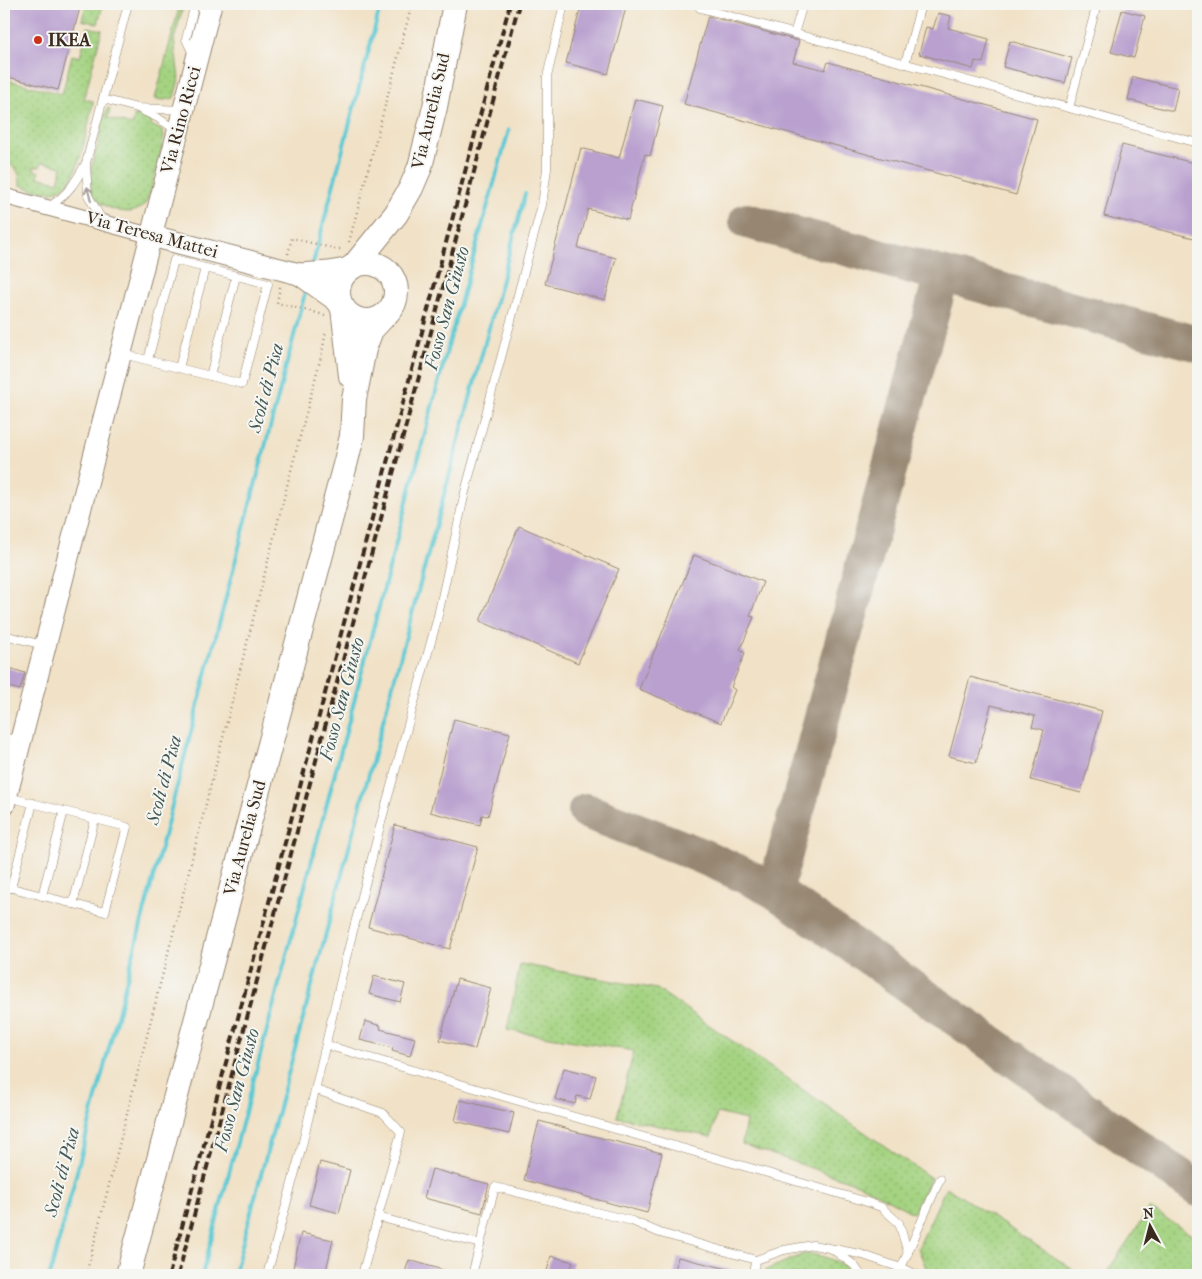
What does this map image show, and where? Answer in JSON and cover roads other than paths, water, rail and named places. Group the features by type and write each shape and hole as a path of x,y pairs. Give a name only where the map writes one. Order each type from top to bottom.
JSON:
{"main road":[{"name":"Via Aurelia Sud","path":"396,214 411,188 423,156 455,4"},
{"path":"354,399 337,312 340,282 344,274 353,267 396,214"},
{"path":"354,399 360,361 367,338 371,330 385,315 395,300 396,289 390,250 396,214"},
{"path":"353,267 365,263 376,264 388,272 394,282"},
{"path":"337,312 365,321 378,319 385,315"},
{"name":"Via Aurelia Sud","path":"128,1275 346,461 352,436 354,399"}],"street":[{"name":"Via Rino Ricci","path":"5,801 12,739 44,645 211,4"},
{"name":"Via Teresa Mattei","path":"4,196 289,272"},
{"path":"289,272 329,272 353,267"},
{"path":"289,272 337,312"}],"lane":[{"path":"48,208 62,198 73,186 86,163 128,4"},
{"path":"195,4 186,39 196,62"},
{"path":"267,1275 302,1150 383,815 437,620 465,492 542,205 547,170 547,77 564,4"},
{"path":"702,4 700,8 1198,142"},
{"path":"794,34 803,4"},
{"path":"905,64 921,4"},
{"path":"1069,108 1097,4"},
{"path":"103,99 136,108 178,130"},
{"path":"136,108 184,110"},
{"path":"86,163 88,196 103,222"},
{"path":"121,353 148,360 210,376 242,384 268,284 174,260 148,360"},
{"path":"179,368 205,268"},
{"path":"210,376 236,276"},
{"path":"4,635 44,645"},
{"path":"5,801 33,803 127,828 105,912 7,887 33,803"},
{"path":"42,896 64,811"},
{"path":"73,904 95,819"},
{"path":"326,1045 881,1207 899,1222 908,1253"},
{"path":"316,1090 383,1113 401,1132 362,1275"},
{"path":"900,1272 940,1179"},
{"path":"472,1275 495,1187 632,1221 660,1233 756,1260 784,1250 813,1245 860,1254 900,1272 917,1275"},
{"path":"378,1217 480,1244"},
{"path":"831,1248 854,1265 861,1275"},
{"path":"752,1275 756,1260"}],"waterway":[{"path":"312,267 381,4"},
{"name":"Fosso San Giusto","path":"202,1275 447,350 509,130"},
{"path":"234,1275 525,194"},
{"name":"Scoli di Pisa","path":"50,1275 305,293"}],"railway":[{"path":"169,1275 510,4"},
{"path":"178,1275 519,4"}],"place":[{"name":"IKEA","path":"38,40"}]}
